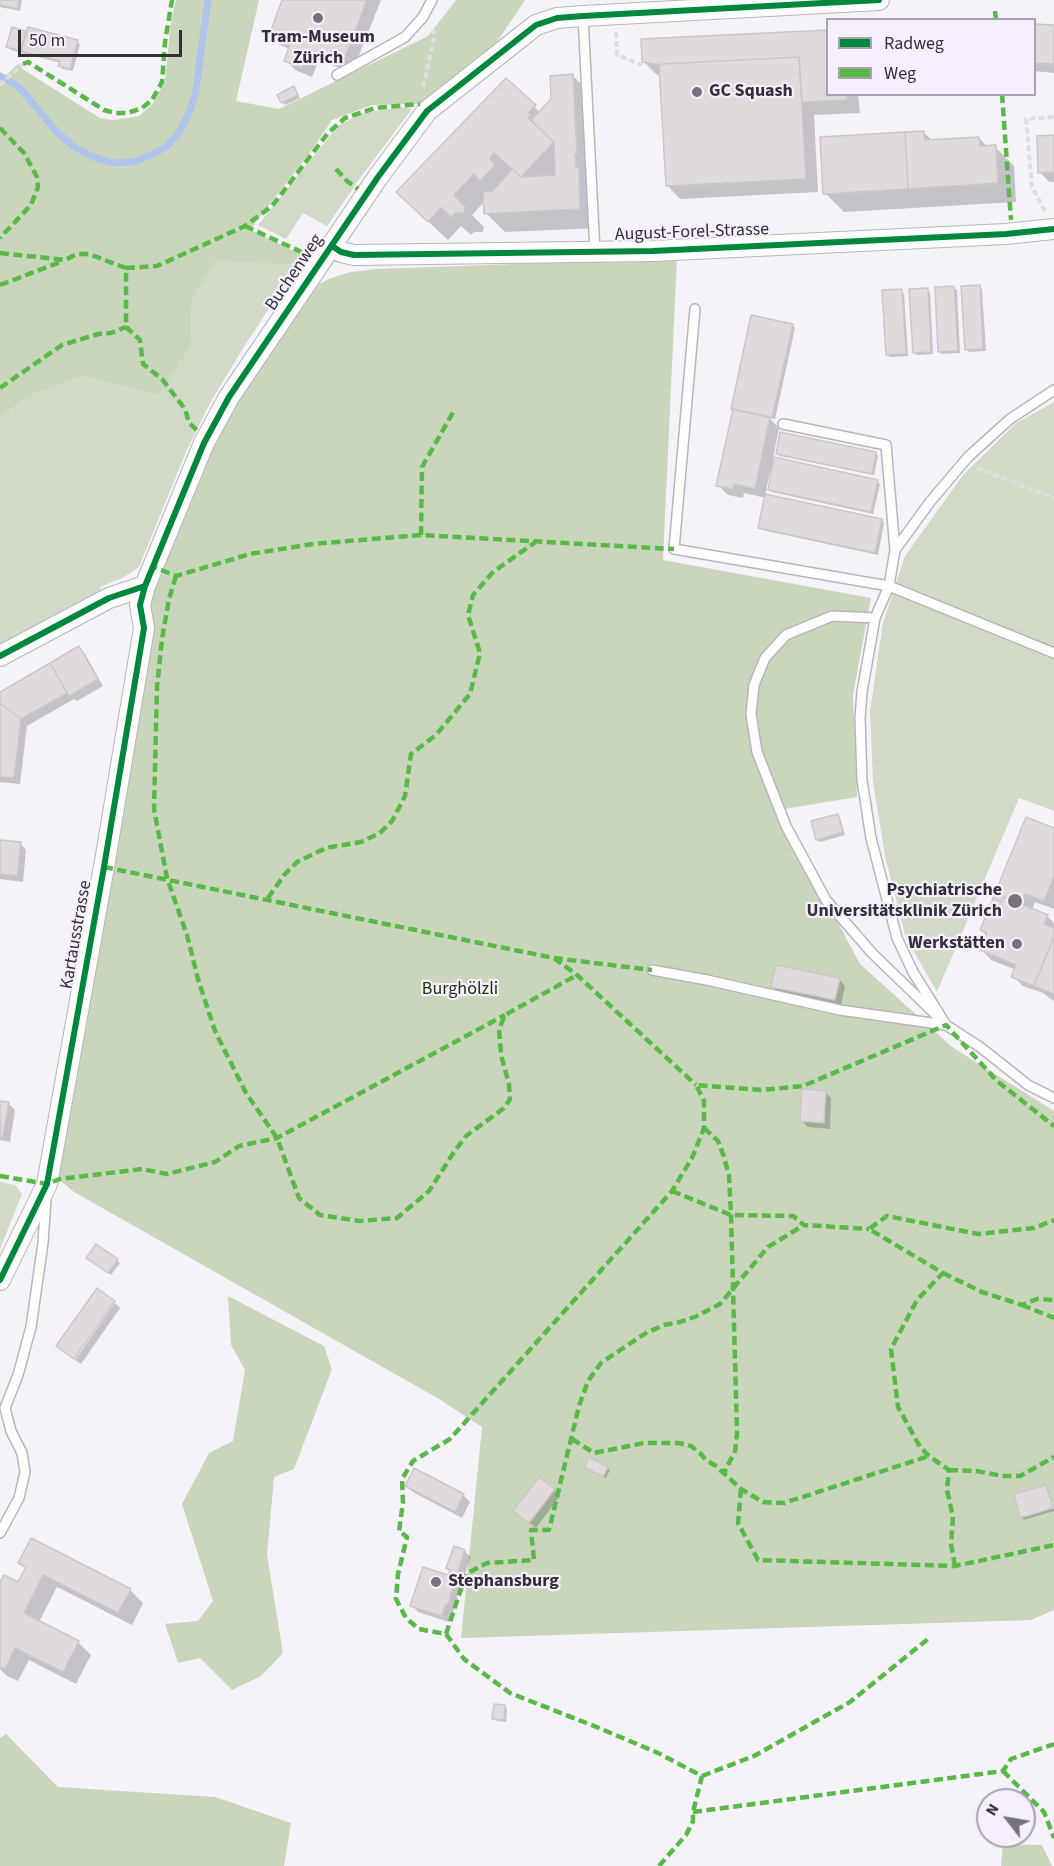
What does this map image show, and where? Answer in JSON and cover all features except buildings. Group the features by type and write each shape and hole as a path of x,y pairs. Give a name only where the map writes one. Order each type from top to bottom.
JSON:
{"street":[{"path":"583,16 879,0"},
{"name":"Buchenweg","path":"145,586 204,443 229,397 412,130 427,111 536,25 557,18 583,16"},
{"name":"August-Forel-Strasse","path":"332,246 341,252 354,255 653,251 983,235 1051,223"},
{"path":"0,657 109,598 145,586"},
{"name":"Kartausstrasse","path":"0,1280 47,1184 144,628 140,605 145,586"}],"lane":[{"path":"337,75 405,37 423,17 432,0"},
{"path":"583,16 594,252"},
{"path":"695,309 674,549 888,586 1054,653"},
{"path":"895,549 964,462 1010,419 1054,390"},
{"path":"783,424 886,445 895,549 888,586 875,618 865,672 860,718 862,780 871,838 897,938 913,972 946,1024"},
{"path":"875,618 832,616 786,635 765,658 754,685 751,714 757,752 786,826 826,900 872,953 946,1024 980,1047 1028,1085 1054,1098"},
{"path":"652,970 840,1010 946,1024"},
{"path":"0,1533 19,1498 25,1472 22,1454 11,1431 5,1408 18,1375 31,1327 44,1244 47,1184"}],"path":[{"path":"422,93 434,38 433,30 423,17"},
{"path":"616,44 617,56 642,66"},
{"path":"0,85 23,64"},
{"path":"1051,223 1032,188 1026,119 1054,117"},
{"path":"964,462 1054,498"}],"green space":[{"path":"176,0 259,0 236,101 279,109 428,36 456,0 525,0 493,48 419,104 372,105 332,120 250,230 304,256 300,261 287,265 217,260 192,299 191,346 159,395 82,376 28,397 0,417 0,81 18,64 100,118 113,120 139,116 153,103 165,81 171,21"},
{"path":"405,107 412,109 327,226 303,213 286,239 258,225 338,126 362,113"},
{"name":"Burghölzli","path":"677,258 663,560 871,598 853,695 857,797 778,810 860,964 952,1047 1054,1111 1054,1610 1031,1620 461,1638 482,1427 439,1399 74,1192 63,1183 58,1175 151,616 150,601 154,567 209,453 244,389 311,288 331,278 351,272 378,269"},
{"path":"217,259 287,265 300,261 210,403 186,452 139,567 124,577 100,587 101,593 0,647 0,417 28,397 82,376 159,395 191,346 192,299"},
{"path":"1054,402 1054,811 1019,798 937,992 906,938 885,856 873,782 870,711 883,623 905,556 963,475 1015,424"},
{"path":"0,1182 15,1185 22,1194 0,1249"},
{"path":"228,1296 324,1346 332,1369 294,1469 274,1477 267,1555 283,1653 261,1676 232,1690 200,1658 178,1663 165,1624 198,1621 213,1601 182,1504 209,1453 233,1441 245,1370 231,1345"},
{"path":"6,1734 58,1787 215,1797 291,1823 284,1866 0,1866 0,1738"},
{"path":"1036,1845 1042,1845 1052,1866 1001,1866 1003,1848 1036,1848"}],"waterway":[{"path":"0,76 18,86 58,133 73,146 91,156 112,163 133,162 166,147 178,134 188,115 195,96 208,0"}],"marked path":[{"path":"23,64 28,62 104,110 128,113 142,108 152,100 162,82 165,42 172,0"},
{"path":"995,11 996,18"},
{"path":"1002,96 1011,220"},
{"path":"126,268 157,266 245,226 272,206 328,133 345,118 375,108 420,104"},
{"path":"0,128 24,153 37,177 38,187 31,205 0,238"},
{"path":"336,169 358,189"},
{"path":"245,226 310,256"},
{"path":"0,253 65,260 77,254 89,254 126,268 126,327 140,340 143,364 162,379 185,409 189,423 198,431"},
{"path":"0,285 63,261"},
{"path":"0,388 62,345 126,327"},
{"path":"421,535 422,467 455,409"},
{"path":"151,572 154,567 176,576 250,554 313,544 421,535 674,549"},
{"path":"268,898 285,874 297,862 326,848 361,842 380,833 392,821 405,796 411,754 436,735 470,694 480,653 468,615 473,595 493,572 537,541"},
{"path":"176,576 169,599 162,639 157,687 154,809 167,878 187,935 215,1031 246,1093 277,1138 299,1198 320,1215 360,1221 397,1218 429,1191 466,1136 504,1108 510,1099 509,1084 501,1055 499,1029 505,1015 577,975"},
{"path":"104,867 554,958 652,970"},
{"path":"554,958 577,975 696,1085"},
{"path":"0,1176 47,1184 60,1179 142,1169 167,1174 215,1162 239,1146 277,1138 505,1015"},
{"path":"659,1866 686,1835 693,1821 702,1776 658,1753 510,1693 464,1659 446,1634 419,1629 406,1618 396,1599 398,1574 407,1537 399,1531 403,1503 402,1479 413,1461 450,1439 672,1191 692,1158 704,1128 704,1101 696,1085 761,1090 803,1086 946,1025 997,1081 1054,1126"},
{"path":"704,1128 718,1141 729,1176 737,1433 735,1451 724,1473"},
{"path":"672,1191 731,1215 793,1216 804,1225 869,1229"},
{"path":"955,1566 951,1544 953,1517 947,1490 949,1470 920,1447 898,1407 891,1349 917,1300 943,1273 869,1229 887,1216 978,1234 1034,1228 1054,1220"},
{"path":"446,1634 466,1574 487,1563 534,1560 531,1530 549,1530 579,1406 588,1381 601,1363 646,1333 664,1325 697,1316 720,1304 768,1247 804,1225"},
{"path":"943,1273 982,1292 1022,1305 1037,1299 1054,1300"},
{"path":"1022,1305 1054,1318"},
{"path":"572,1439 594,1453 644,1443 679,1443 691,1446 741,1489 763,1502 784,1503 929,1456"},
{"path":"949,1470 1020,1476 1054,1457"},
{"path":"741,1489 738,1523 758,1560 955,1566 1054,1545"},
{"path":"702,1776 754,1756 850,1702 928,1639"},
{"path":"693,1812 1003,1771 1011,1759 1054,1744"},
{"path":"1003,1771 1044,1812 1054,1838"}],"cycle path":[{"path":"0,1280 47,1184 144,628 140,605 145,586 204,443 229,397 378,177 427,111 536,25 557,18 583,16 879,0"},
{"path":"332,246 341,252 354,255 653,251 1006,234 1054,229"},
{"path":"0,656 109,598 145,586"}],"place":[{"name":"Tram-Museum Zürich","path":"318,18"},
{"name":"GC Squash","path":"697,92"},
{"name":"Psychiatrische Universitätsklinik Zürich","path":"1015,901"},
{"name":"Werkstätten","path":"1017,944"},
{"name":"Stephansburg","path":"436,1582"}]}
